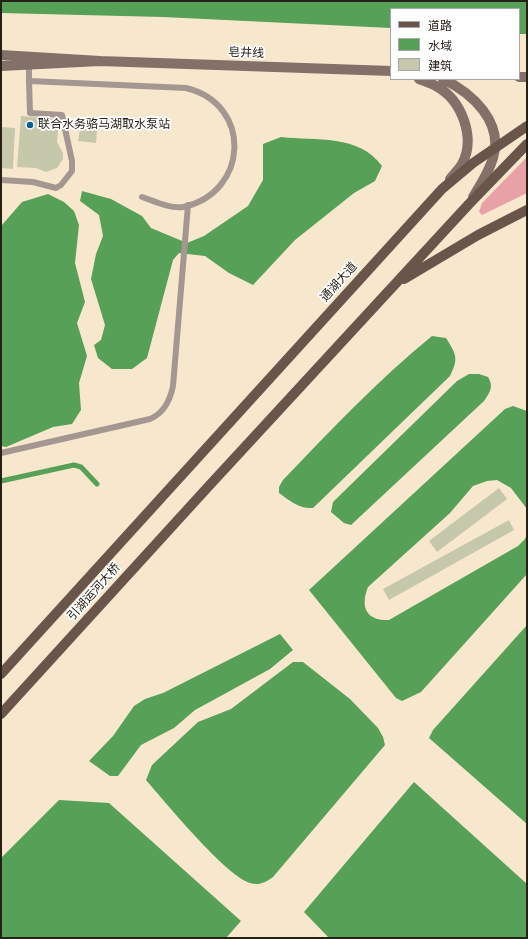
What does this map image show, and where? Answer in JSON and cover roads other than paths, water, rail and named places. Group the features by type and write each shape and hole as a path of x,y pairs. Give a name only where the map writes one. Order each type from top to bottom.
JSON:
{"main road":[{"name":"通湖大道","path":"185,472 442,189 473,163 527,126"},
{"path":"394,286 469,204 527,144"},
{"path":"394,286 478,235 527,210"},
{"name":"引湖运河大桥","path":"1,714 394,286"},
{"name":"引湖运河大桥","path":"1,674 185,472"}],"street":[{"name":"皂井线","path":"1,55 100,61 390,71"},
{"name":"皂井线","path":"1,66 100,61"},
{"path":"422,80 437,86 455,101 463,116 468,136 467,153 462,165 442,189"},
{"path":"445,80 459,86 480,105 492,129 495,148 490,169 469,204"}],"lane":[{"path":"1,180 33,182 56,188 61,185 72,171 72,161 62,115 30,113 29,64"},
{"path":"29,81 186,88 199,91 215,101 227,118 232,130 234,143 232,162 224,182 212,193 182,207 163,205 142,196"},
{"path":"1,453 150,419 161,413 169,401 173,386 188,205"}],"water":[{"path":"1,1 527,1 527,34 520,34 520,8 390,8 390,28 163,17 1,13"},
{"path":"281,137 322,139 349,144 372,156 382,166 375,181 354,193 295,240 253,285 229,273 205,256 179,253 173,260 147,358 132,369 112,369 98,358 94,345 101,340 105,325 91,279 96,254 103,236 99,215 80,201 82,191 111,199 142,216 151,228 187,243 204,236 248,206 263,180 263,144"},
{"path":"48,194 64,202 74,211 79,225 75,263 85,302 77,323 87,356 79,383 81,410 72,424 53,427 6,447 1,446 1,231 2,225 22,202"},
{"path":"432,336 446,338 454,352 455,365 450,376 313,508 299,506 279,493 279,487 283,480 355,406"},
{"path":"469,374 479,374 488,377 491,387 484,401 351,525 344,523 331,512 333,502 457,381"},
{"path":"513,406 527,411 527,509 511,488 497,480 487,481 473,486 450,513 368,587 365,606 370,615 375,618 389,620 518,546 525,539 527,534 527,574 421,692 402,701 396,698 309,590 505,409"},
{"path":"527,625 527,824 429,738 433,730"},
{"path":"280,634 293,650 270,669 195,710 174,728 141,745 118,776 110,776 89,761 113,736 134,706 145,699 163,693"},
{"path":"293,662 303,662 350,699 378,728 385,745 273,877 262,883 253,884 239,877 211,853 146,780 152,765 198,722 231,709"},
{"path":"414,782 527,884 527,938 329,938 304,912"},
{"path":"59,800 109,803 241,921 226,938 1,938 1,858"}],"waterway":[{"path":"1,481 74,465 81,467 97,484"}],"place":[{"name":"联合水务骆马湖取水泵站","path":"30,125"}]}
